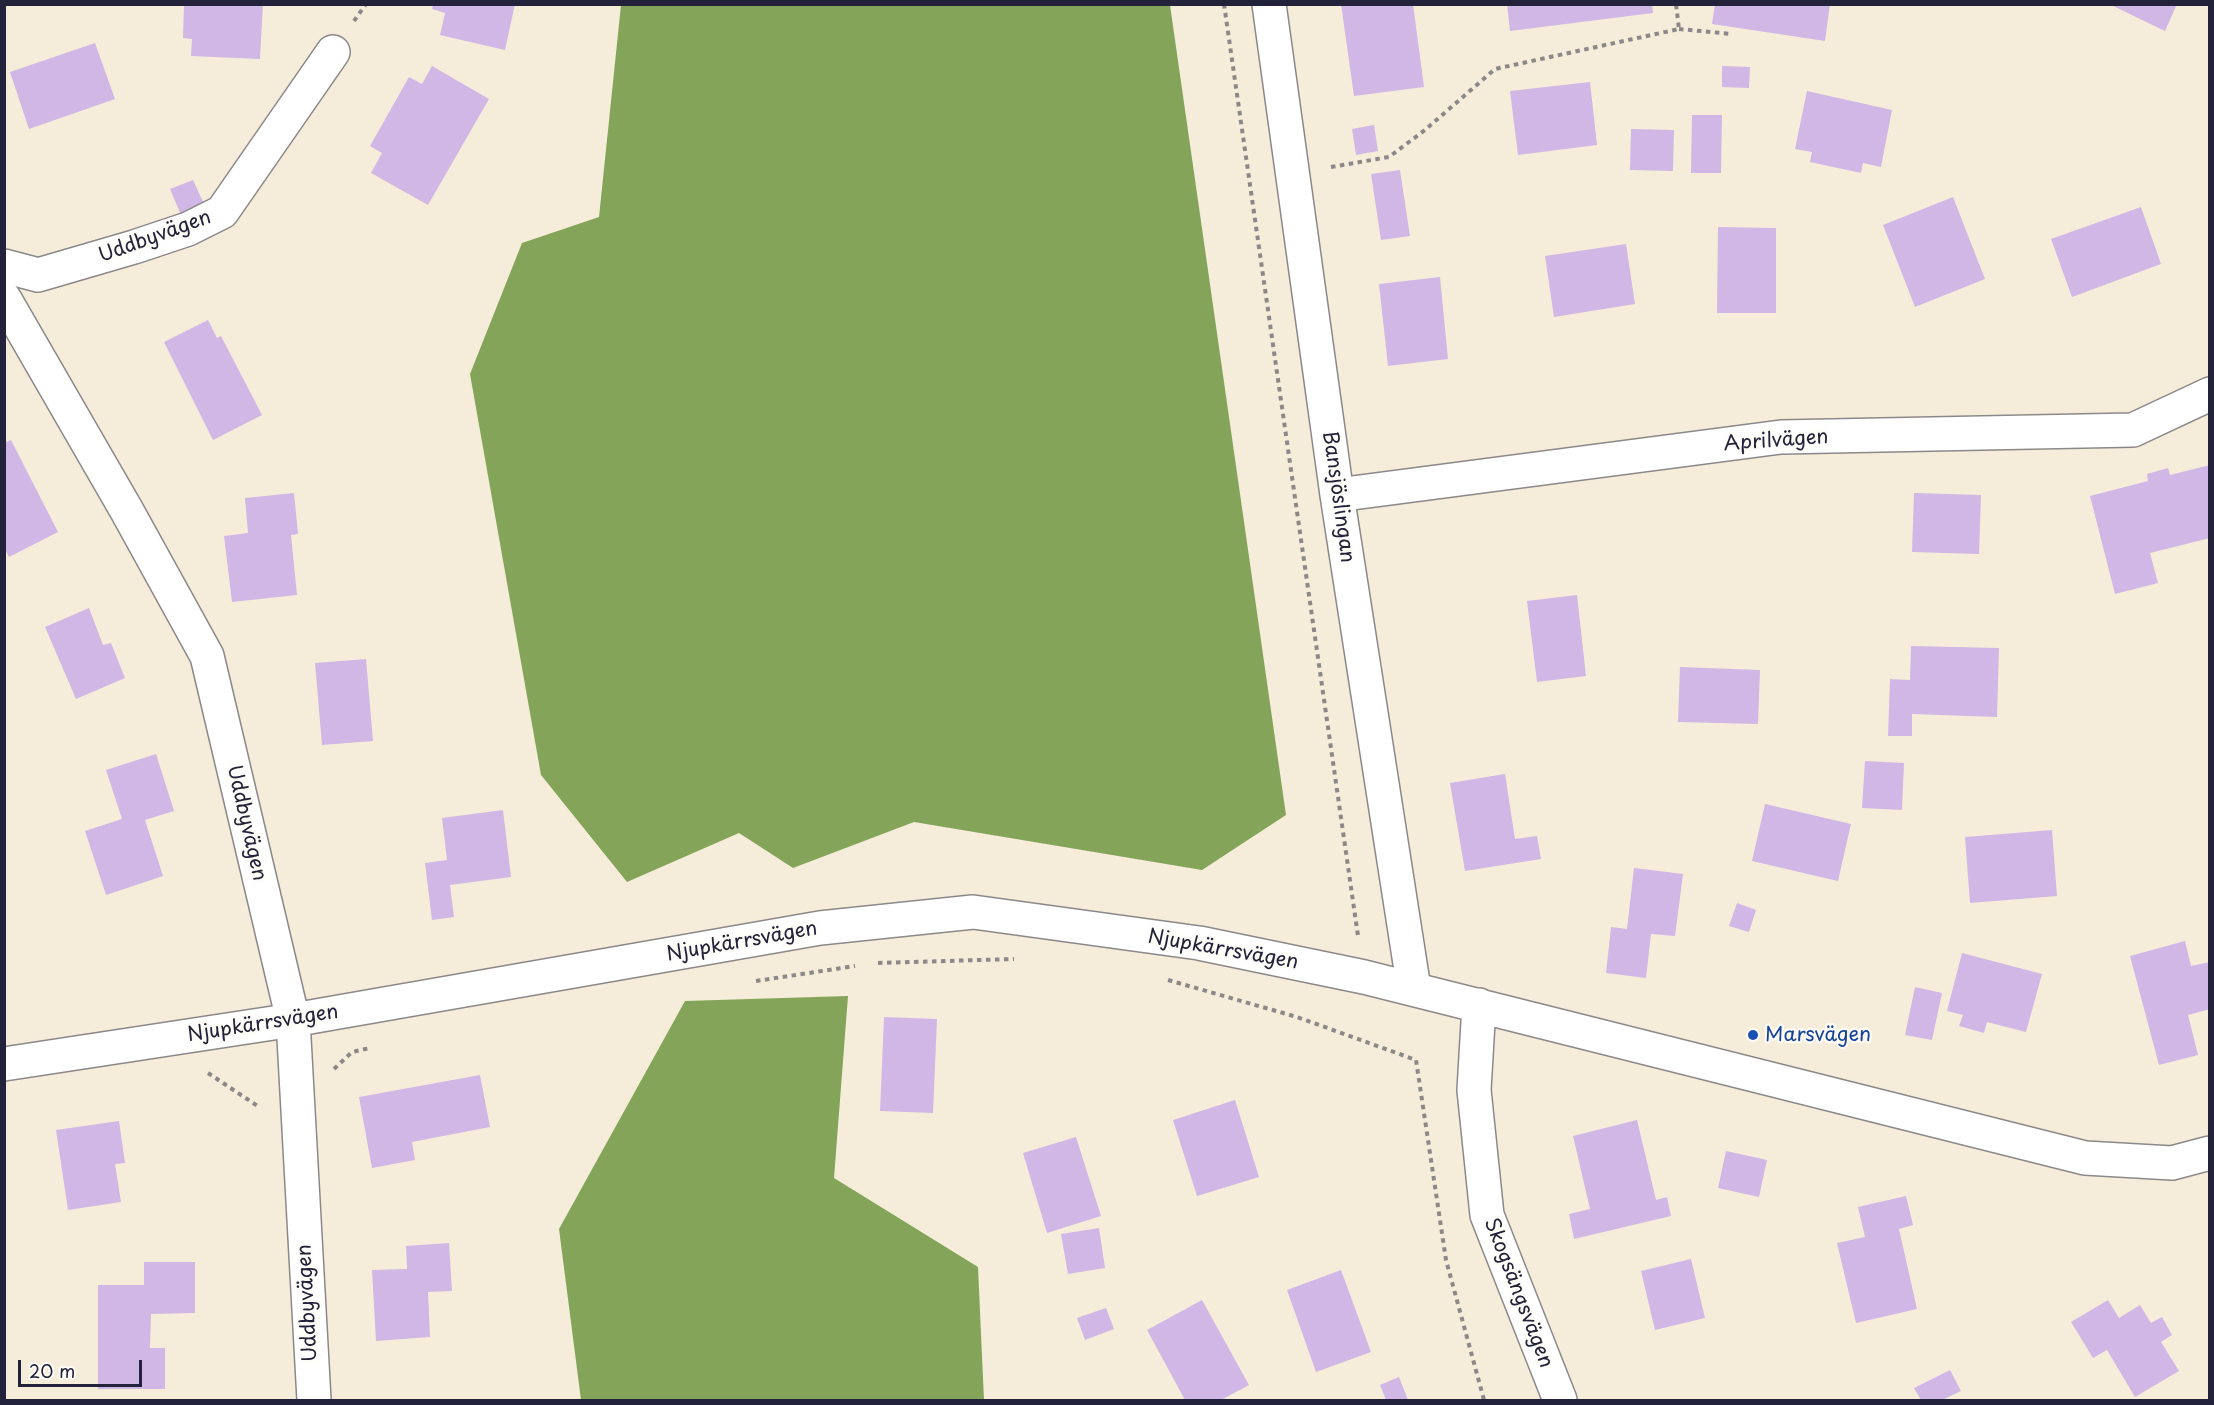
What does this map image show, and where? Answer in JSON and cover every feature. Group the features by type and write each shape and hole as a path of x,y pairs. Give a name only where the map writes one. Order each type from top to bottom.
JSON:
{"street":[{"name":"Bansjöslingan","path":"1269,4 1337,495 1414,989"},
{"name":"Uddbyvägen","path":"4,266 38,276 188,229 222,212 333,52"},
{"name":"Uddbyvägen","path":"5,299 207,656 292,1020 314,1401"},
{"name":"Aprilvägen","path":"1337,495 1781,437 2133,430 2210,394"},
{"name":"Njupkärrsvägen","path":"4,1064 292,1020 820,928 973,912 1199,943 1364,977 1479,1005"},
{"path":"1479,1005 2085,1158 2172,1163 2210,1153"},
{"name":"Skogsängsvägen","path":"1479,1005 1474,1090 1486,1215 1560,1401"}],"path":[{"path":"1224,4 1364,977"},
{"path":"1676,4 1679,29"},
{"path":"1292,174 1389,157 1425,130 1495,69 1679,29 1732,34"},
{"path":"869,964 1025,958"},
{"path":"753,982 858,966"},
{"path":"1163,979 1297,1017 1416,1060 1446,1260 1484,1401"},
{"path":"206,1072 257,1107 297,1103 352,1052 375,1048"}],"green space":[{"path":"621,5 1170,5 1286,815 1202,870 914,822 793,868 739,833 627,882 541,775 470,374 522,243 599,217"},
{"path":"848,996 834,1178 978,1267 984,1400 581,1400 559,1229 685,1001"}],"building":[{"path":"184,4 263,4 260,59 191,56 192,39 183,38"},
{"path":"433,4 515,4 505,50 440,35 445,13 432,9"},
{"path":"1341,4 1413,4 1424,87 1354,96"},
{"path":"1507,4 1652,4 1653,13 1510,31"},
{"path":"1715,4 1830,4 1825,41 1712,24"},
{"path":"2109,4 2177,4 2165,31"},
{"path":"95,43 115,99 29,129 10,72"},
{"path":"432,66 489,99 428,205 371,173 382,153 370,146 409,77 422,84"},
{"path":"1722,66 1750,67 1749,88 1722,87"},
{"path":"1590,82 1597,145 1518,155 1510,91"},
{"path":"1807,91 1892,110 1881,167 1863,163 1861,173 1810,162 1812,152 1795,149"},
{"path":"1692,115 1722,115 1721,173 1691,173"},
{"path":"1374,125 1378,151 1356,155 1352,129"},
{"path":"1631,129 1674,130 1673,171 1630,170"},
{"path":"1400,170 1410,236 1381,240 1371,174"},
{"path":"193,180 205,206 181,215 170,189"},
{"path":"1953,197 1985,279 1915,307 1883,225"},
{"path":"2141,207 2161,264 2072,297 2051,239"},
{"path":"1718,227 1776,228 1776,313 1717,313"},
{"path":"1626,244 1635,304 1554,317 1545,256"},
{"path":"1440,277 1448,359 1388,366 1379,284"},
{"path":"208,320 217,338 221,336 262,415 213,440 164,342"},
{"path":"11,440 58,532 9,557 4,548 4,443"},
{"path":"2210,465 2210,538 2150,553 2158,583 2115,594 2090,496 2148,481 2147,474 2168,468 2170,475"},
{"path":"294,493 298,534 291,535 297,595 232,602 224,536 248,533 245,498"},
{"path":"1914,493 1981,495 1979,554 1912,552"},
{"path":"1577,595 1586,676 1537,682 1527,601"},
{"path":"89,608 103,645 111,643 125,678 76,699 45,627"},
{"path":"1911,646 1999,648 1997,717 1912,714 1912,736 1888,736 1890,679 1910,680"},
{"path":"366,659 373,741 322,745 315,663"},
{"path":"1680,667 1760,670 1758,724 1678,722"},
{"path":"156,754 174,811 145,820 163,876 106,895 85,831 122,819 106,770"},
{"path":"1865,761 1904,763 1902,810 1862,808"},
{"path":"1505,774 1515,839 1537,836 1541,859 1465,871 1450,783"},
{"path":"1765,804 1851,824 1838,881 1752,861"},
{"path":"503,810 511,877 450,885 454,917 432,920 425,863 447,860 442,818"},
{"path":"2052,830 2057,896 1970,903 1965,837"},
{"path":"1634,868 1683,874 1675,936 1651,934 1646,978 1606,973 1611,927 1627,929"},
{"path":"1737,903 1756,910 1749,932 1729,926"},
{"path":"2185,941 2191,966 2210,962 2210,1009 2188,1015 2198,1055 2159,1065 2130,956"},
{"path":"1962,953 2042,974 2026,1032 1987,1022 1984,1033 1959,1026 1963,1015 1947,1011"},
{"path":"1915,987 1942,993 1932,1040 1905,1035"},
{"path":"884,1017 937,1019 933,1113 880,1111"},
{"path":"480,1075 490,1127 412,1142 415,1160 372,1168 359,1097"},
{"path":"1235,1100 1259,1177 1197,1196 1173,1120"},
{"path":"1637,1120 1656,1200 1667,1197 1671,1216 1574,1239 1569,1214 1590,1209 1573,1136"},
{"path":"119,1121 125,1163 115,1164 121,1202 68,1210 56,1130"},
{"path":"1076,1137 1101,1216 1047,1233 1023,1153"},
{"path":"1726,1151 1767,1160 1759,1197 1718,1188"},
{"path":"1906,1196 1913,1225 1899,1229 1917,1309 1856,1323 1837,1243 1865,1237 1858,1207"},
{"path":"1099,1228 1105,1268 1068,1274 1061,1234"},
{"path":"449,1243 452,1291 428,1292 430,1337 376,1341 372,1270 407,1269 406,1246"},
{"path":"1691,1259 1705,1318 1655,1330 1641,1271"},
{"path":"144,1262 195,1262 195,1313 151,1314 150,1348 165,1348 165,1389 98,1389 98,1285 144,1285"},
{"path":"1341,1270 1371,1352 1316,1372 1287,1290"},
{"path":"1202,1300 1249,1385 1221,1400 1185,1400 1147,1330"},
{"path":"2108,1300 2119,1318 2140,1305 2151,1323 2162,1317 2172,1335 2161,1342 2179,1371 2135,1397 2107,1350 2093,1358 2071,1322"},
{"path":"1106,1308 1114,1329 1085,1340 1077,1318"},
{"path":"1950,1370 1961,1391 1942,1400 1921,1400 1914,1388"},
{"path":"1399,1377 1408,1400 1386,1400 1380,1385"}],"place":[{"name":"Marsvägen","path":"1753,1035"}]}
